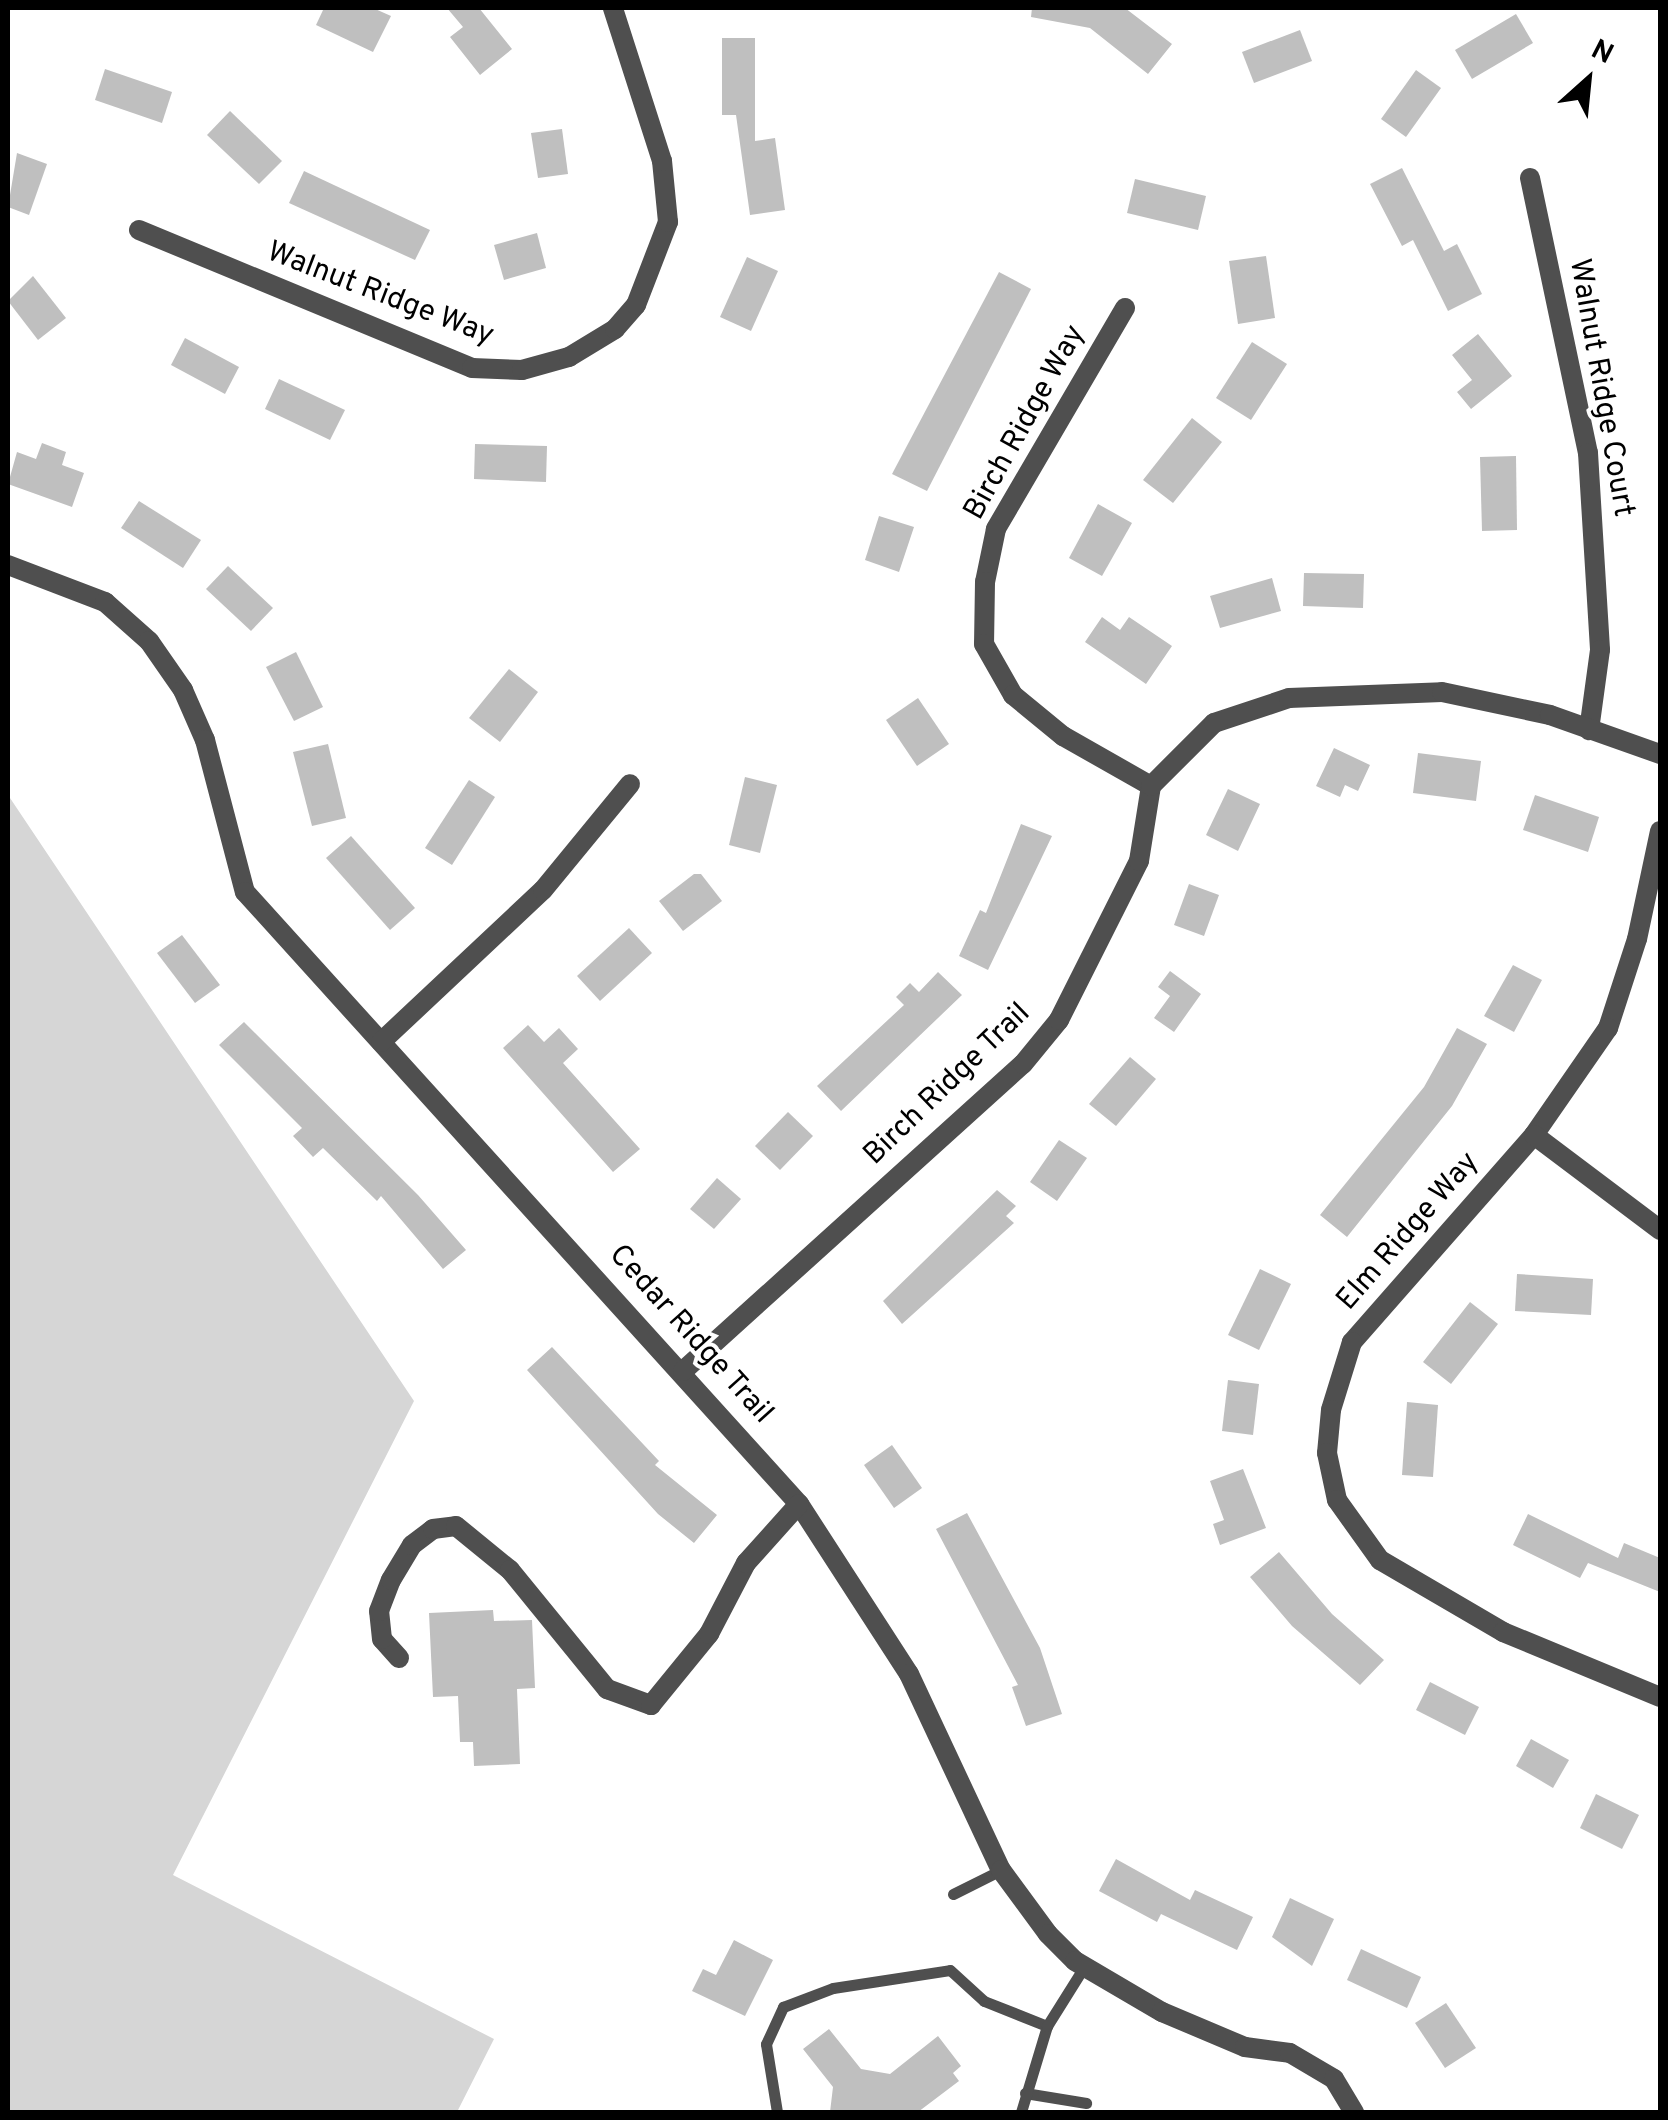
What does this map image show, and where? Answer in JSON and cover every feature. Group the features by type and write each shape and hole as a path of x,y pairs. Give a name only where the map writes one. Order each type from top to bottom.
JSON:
{"street":[{"name":"Walnut Ridge Way","path":"139,230 472,368 522,370 570,357 615,329 636,305 668,222 662,161 613,8"},
{"name":"Walnut Ridge Court","path":"1530,178 1588,453 1600,650 1589,730"},
{"name":"Birch Ridge Way","path":"1125,308 996,528 985,582 984,644 1013,695 1063,736 1151,786"},
{"name":"Cedar Ridge Trail","path":"8,564 105,602 149,641 183,690 205,740 245,892 684,1371 800,1504 909,1674 1001,1870 1048,1934 1084,1967 1162,2012 1245,2047 1290,2053 1334,2079 1354,2112"},
{"path":"1151,786 1214,723 1289,698 1442,692 1497,700 1660,754"},
{"path":"380,1042 543,890 630,784"},
{"name":"Birch Ridge Trail","path":"684,1371 1023,1064 1059,1020 1139,861 1151,786"},
{"name":"Elm Ridge Way","path":"1660,831 1637,939 1608,1028 1534,1134 1352,1342 1331,1410 1327,1453 1334,1484 1358,1537 1380,1560 1503,1632 1660,1697"},
{"path":"1534,1134 1660,1230"},
{"path":"398,1658 382,1639 379,1610 391,1580 412,1545 433,1529 456,1526 510,1570 607,1689 651,1706 709,1634 746,1564 800,1504"}],"lane":[{"path":"953,1894 1001,1870"},
{"path":"1021,2112 1046,2026 1084,1967"},
{"path":"777,2112 766,2044 783,2007 833,1988 950,1970 984,2001 1046,2026"},
{"path":"1025,2093 1086,2103"}],"shaded area":[{"path":"8,795 414,1401 173,1875 494,2039 457,2112 8,2112"}],"building":[{"path":"324,8 373,8 391,16 373,52 316,25"},
{"path":"447,8 479,8 512,49 480,75 450,37 463,27"},
{"path":"1032,8 1125,8 1172,44 1148,74 1090,28 1031,17"},
{"path":"1516,14 1533,43 1472,79 1455,50"},
{"path":"1300,30 1312,61 1254,83 1242,52"},
{"path":"722,38 755,38 755,141 775,138 785,210 750,215 736,115 722,115"},
{"path":"105,69 172,92 162,123 95,100"},
{"path":"1416,70 1441,88 1406,137 1381,119"},
{"path":"230,111 282,161 259,184 207,135"},
{"path":"562,129 568,174 538,178 531,133"},
{"path":"17,153 47,164 29,215 8,207"},
{"path":"1402,168 1444,251 1457,244 1482,294 1448,311 1413,240 1402,246 1370,184"},
{"path":"304,171 430,230 415,260 289,203"},
{"path":"1135,179 1206,196 1198,230 1127,213"},
{"path":"537,233 546,268 504,280 494,245"},
{"path":"1266,256 1275,318 1238,324 1229,261"},
{"path":"747,257 778,271 751,331 720,317"},
{"path":"999,272 1031,289 927,491 892,474"},
{"path":"33,276 66,318 38,340 8,301"},
{"path":"1478,334 1512,376 1471,409 1457,392 1472,380 1452,355"},
{"path":"185,338 239,367 225,394 171,365"},
{"path":"1252,342 1287,364 1251,420 1216,398"},
{"path":"279,379 345,410 330,440 265,409"},
{"path":"1192,418 1222,442 1173,503 1143,480"},
{"path":"42,443 66,452 62,465 84,473 72,507 8,484 17,452 36,459"},
{"path":"475,444 547,446 546,482 474,479"},
{"path":"1516,456 1517,530 1482,531 1480,457"},
{"path":"139,501 201,540 183,568 121,528"},
{"path":"1098,504 1132,523 1102,576 1069,558"},
{"path":"879,516 914,527 899,572 865,560"},
{"path":"228,566 273,608 251,631 206,589"},
{"path":"1304,573 1364,574 1363,608 1303,606"},
{"path":"1272,578 1281,611 1220,628 1210,596"},
{"path":"1102,617 1120,630 1129,617 1172,646 1146,684 1085,642"},
{"path":"296,652 323,707 294,721 266,667"},
{"path":"509,669 538,692 500,742 469,718"},
{"path":"918,698 949,744 917,766 886,720"},
{"path":"328,744 346,818 312,826 293,752"},
{"path":"1334,748 1370,765 1358,791 1345,785 1340,797 1316,786"},
{"path":"1418,753 1481,761 1476,801 1413,793"},
{"path":"745,777 777,785 760,853 729,845"},
{"path":"469,780 495,797 452,865 425,848"},
{"path":"1228,789 1260,804 1238,851 1206,835"},
{"path":"1535,795 1599,817 1588,852 1523,830"},
{"path":"1021,824 1052,836 988,970 959,956 980,910 986,913"},
{"path":"351,836 415,908 390,930 326,858"},
{"path":"694,874 701,874 722,901 683,931 659,901"},
{"path":"1189,884 1219,895 1204,936 1174,925"},
{"path":"629,928 652,953 600,1001 577,976"},
{"path":"182,935 220,985 195,1003 157,953"},
{"path":"1513,965 1542,980 1514,1032 1484,1016"},
{"path":"1170,971 1201,994 1174,1032 1154,1018 1170,996 1158,987"},
{"path":"938,972 962,995 841,1111 817,1086 904,1005 896,997 910,983 919,992"},
{"path":"244,1022 418,1195 466,1250 443,1269 381,1196 377,1201 323,1148 313,1157 293,1136 302,1128 219,1045"},
{"path":"528,1025 544,1042 559,1028 578,1049 563,1063 640,1149 613,1172 503,1048"},
{"path":"1457,1028 1487,1044 1452,1106 1347,1237 1320,1215 1424,1087"},
{"path":"1130,1057 1156,1079 1116,1126 1089,1104"},
{"path":"788,1112 813,1136 780,1170 755,1146"},
{"path":"1059,1140 1087,1158 1057,1201 1030,1182"},
{"path":"717,1178 741,1199 714,1229 690,1209"},
{"path":"997,1190 1016,1206 1006,1216 1014,1223 902,1324 883,1301"},
{"path":"1260,1269 1291,1284 1259,1350 1228,1335"},
{"path":"1517,1274 1593,1279 1591,1315 1515,1311"},
{"path":"1470,1302 1498,1324 1451,1384 1423,1362"},
{"path":"552,1347 659,1461 655,1465 717,1515 694,1543 658,1514 527,1370"},
{"path":"1228,1380 1259,1384 1253,1435 1222,1431"},
{"path":"1407,1402 1438,1405 1433,1477 1402,1475"},
{"path":"892,1445 922,1488 894,1508 864,1465"},
{"path":"1243,1469 1266,1528 1220,1545 1213,1524 1224,1520 1210,1481"},
{"path":"967,1513 1040,1648 1062,1714 1026,1726 1012,1687 1018,1685 936,1529"},
{"path":"1528,1514 1618,1558 1624,1543 1660,1558 1660,1592 1588,1563 1580,1578 1513,1545"},
{"path":"1279,1552 1332,1614 1384,1660 1360,1685 1292,1626 1250,1577"},
{"path":"493,1610 494,1621 532,1620 535,1688 517,1689 520,1764 474,1766 473,1742 460,1742 458,1696 433,1697 429,1613"},
{"path":"1430,1682 1479,1707 1465,1735 1416,1710"},
{"path":"1531,1739 1569,1760 1553,1788 1516,1766"},
{"path":"1596,1794 1639,1815 1622,1849 1580,1828"},
{"path":"1116,1859 1190,1900 1195,1890 1253,1917 1237,1950 1161,1914 1157,1922 1099,1891"},
{"path":"1290,1898 1334,1919 1312,1966 1272,1937"},
{"path":"734,1940 773,1960 745,2016 692,1991 703,1969 716,1975"},
{"path":"1361,1949 1421,1977 1407,2008 1347,1980"},
{"path":"1446,2003 1476,2048 1445,2068 1415,2023"},
{"path":"829,2029 861,2069 890,2074 938,2036 961,2066 953,2073 959,2081 918,2112 830,2112 833,2087 803,2049"}]}
